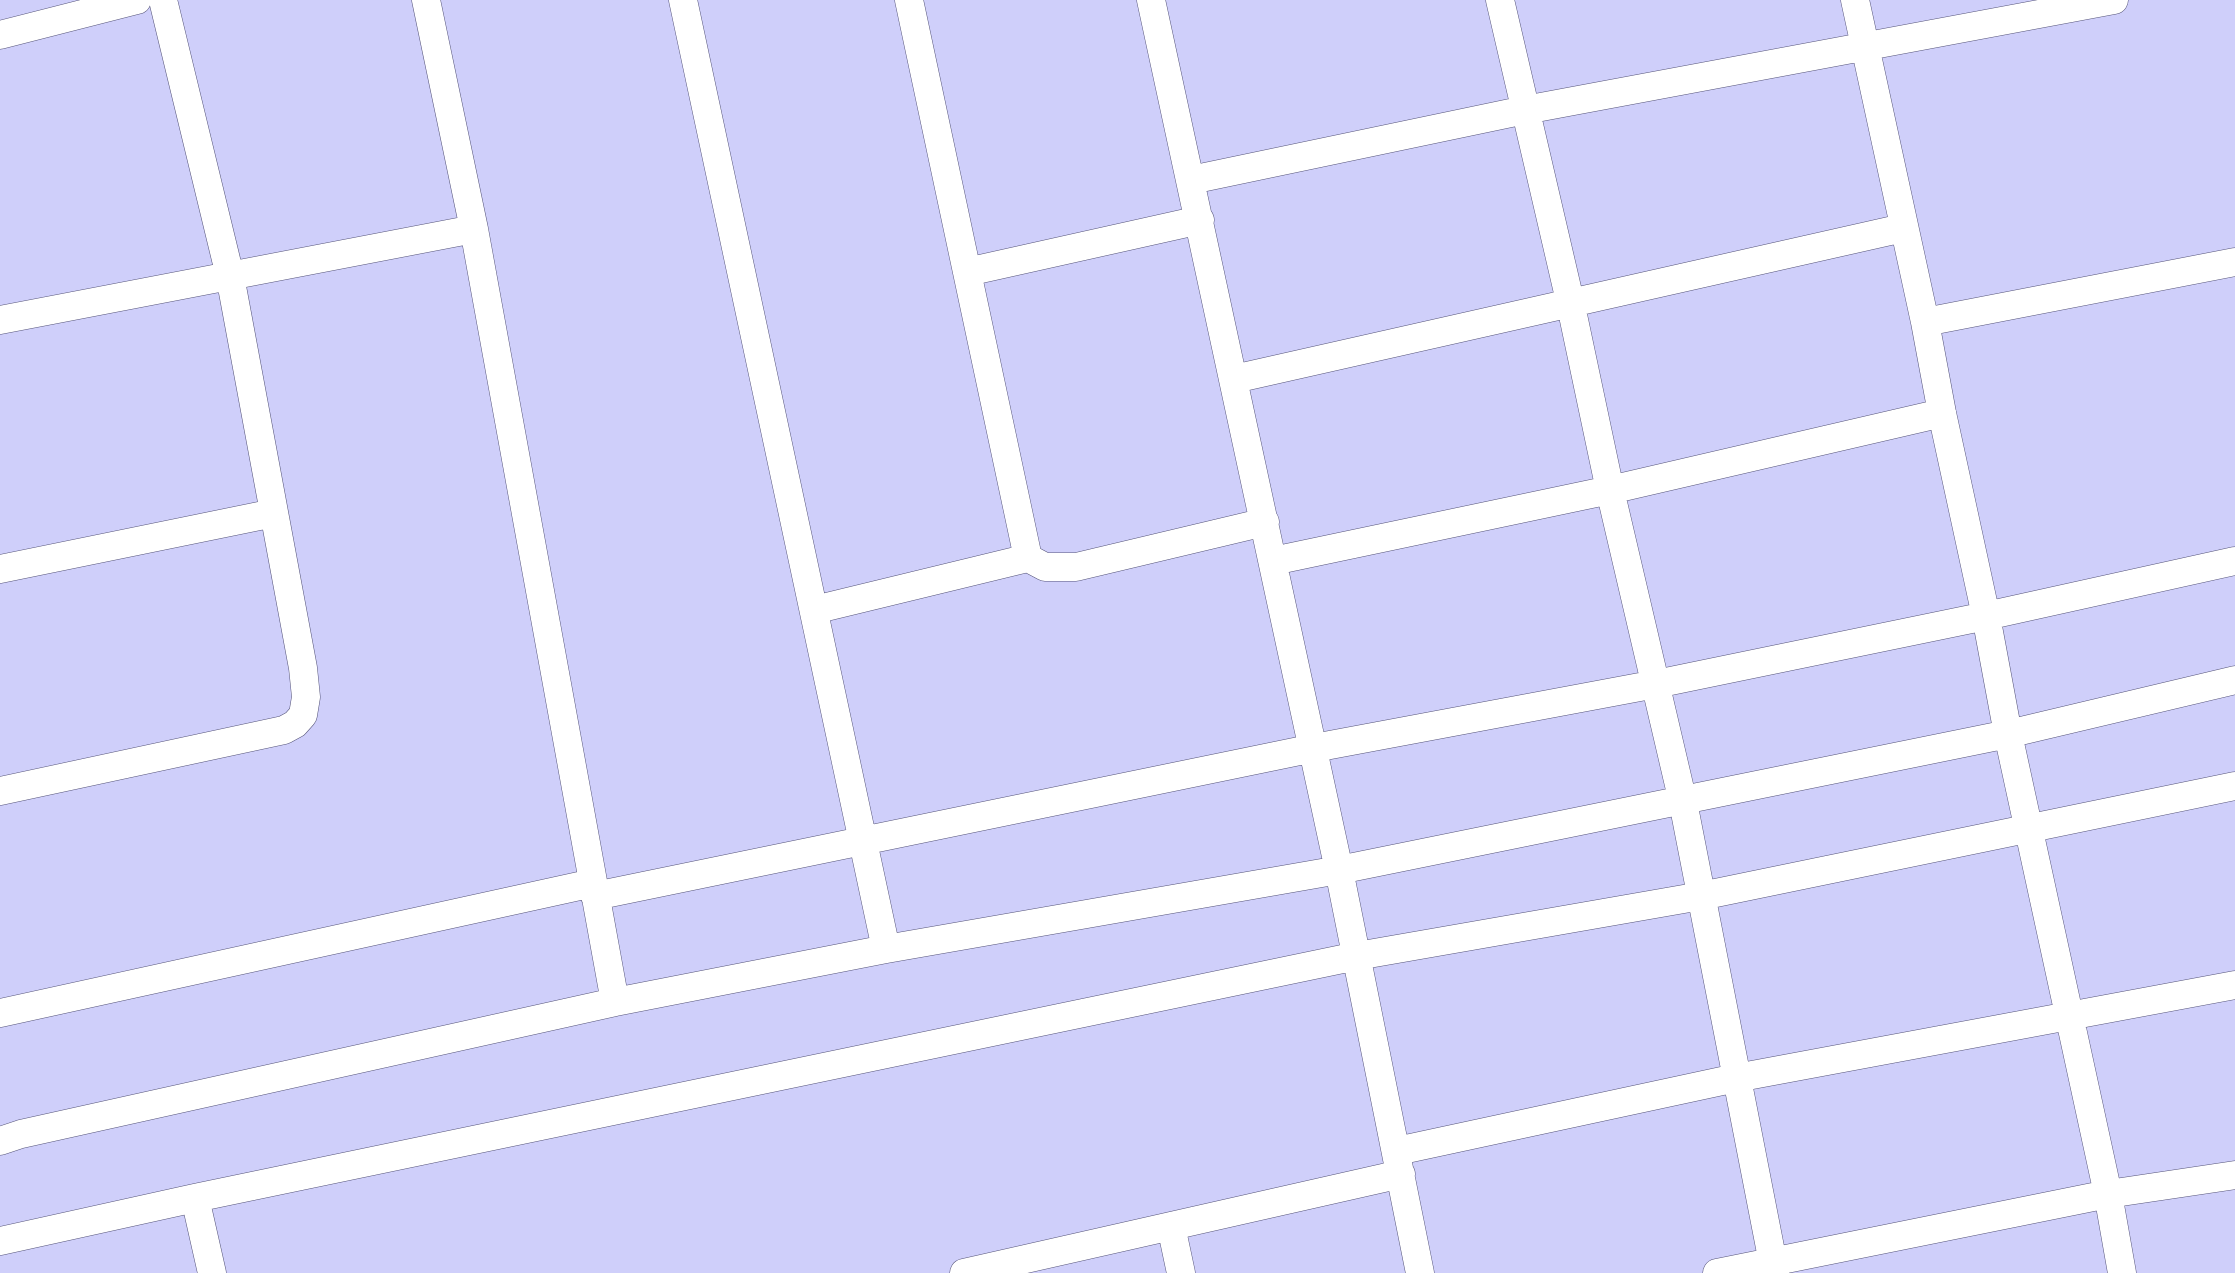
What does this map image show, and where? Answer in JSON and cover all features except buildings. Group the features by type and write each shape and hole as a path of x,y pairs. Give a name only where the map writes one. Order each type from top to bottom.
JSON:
{"street":[{"path":"0,35 137,0"},
{"path":"0,792 284,730 295,724 302,715 306,697 304,668 230,276 163,0"},
{"path":"426,0 474,230 615,1002"},
{"path":"683,0 886,949"},
{"path":"909,0 1028,558"},
{"path":"1152,0 1340,870 1420,1273"},
{"path":"1500,0 1570,302 1610,490 1683,802 1774,1267"},
{"path":"1854,0 1925,322 1942,413 1986,616 2008,734 2108,1194 2122,1273"},
{"path":"1191,180 1525,110 2114,0"},
{"path":"967,272 1200,220"},
{"path":"1234,378 1903,228"},
{"path":"0,320 474,230"},
{"path":"1925,322 2235,262"},
{"path":"1273,561 1610,490 1942,413"},
{"path":"0,569 274,512"},
{"path":"814,610 1028,558 1045,567 1076,567 1265,522"},
{"path":"0,1013 594,890 862,840 1314,748 1656,684 1986,616 2235,561"},
{"path":"0,1141 21,1134 615,1002 886,949 1340,870 1683,802 2008,734 2235,680"},
{"path":"0,1241 195,1198 1357,956 1701,896 2235,786"},
{"path":"964,1273 1171,1226 1399,1163 1736,1078 2235,985"},
{"path":"1717,1273 1774,1267 2108,1194 2235,1175"},
{"path":"195,1198 212,1273"},
{"path":"1171,1226 1181,1273"}]}
